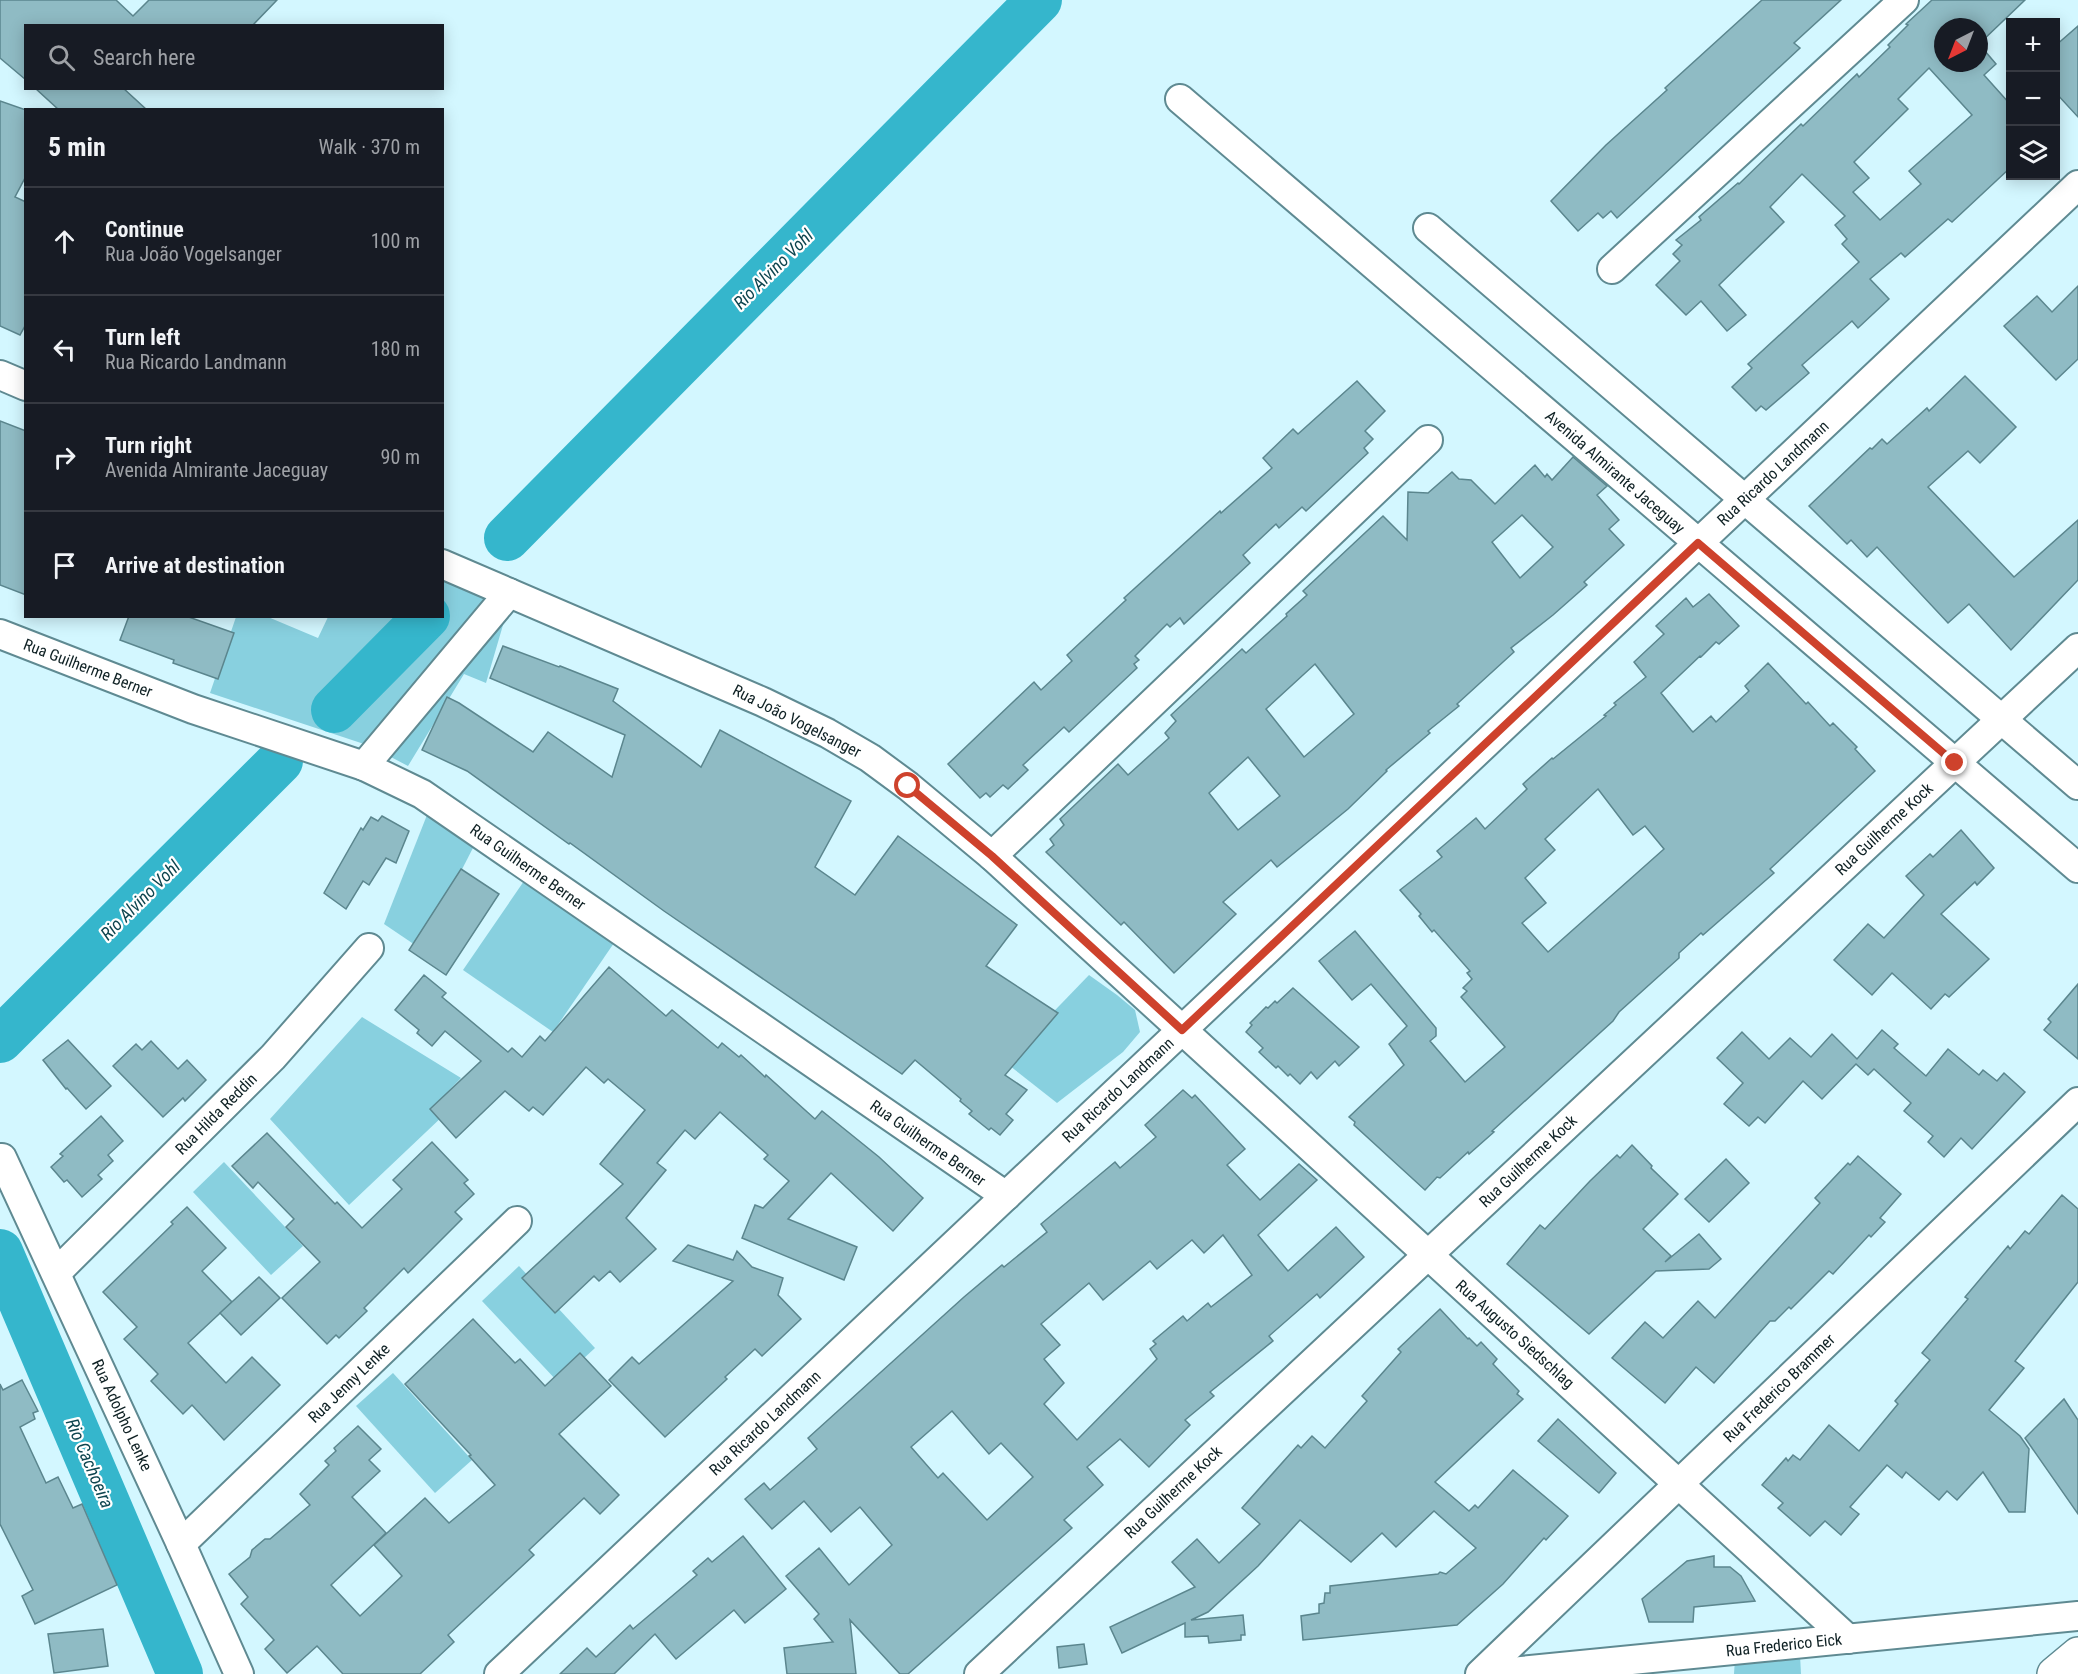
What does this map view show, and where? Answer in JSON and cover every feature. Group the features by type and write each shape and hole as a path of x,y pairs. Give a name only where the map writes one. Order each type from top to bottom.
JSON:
{"main road":[{"path":"2054,1674 2078,1654"}],"street":[{"path":"1612,269 1904,0"},
{"name":"Avenida Almirante Jaceguay","path":"1180,99 2078,868"},
{"name":"Rua Ricardo Landmann","path":"499,1674 2078,185"},
{"path":"1428,228 2078,785"},
{"path":"0,375 24,385"},
{"path":"992,856 1428,440"},
{"name":"Rua João Vogelsanger","path":"444,565 763,702 826,732 870,758 908,786 992,856 1182,1030"},
{"path":"364,766 509,593"},
{"name":"Rua Guilherme Berner","path":"0,634 194,709 364,766 422,794 1005,1196"},
{"name":"Rua Guilherme Kock","path":"979,1674 2078,648"},
{"name":"Rua Hilda Reddin","path":"56,1273 273,1057 369,948"},
{"name":"Rua Augusto Siedschlag","path":"1182,1030 1848,1639"},
{"name":"Rua Frederico Brammer","path":"1480,1674 2078,1102"},
{"name":"Rua Adolpho Lenke","path":"2,1158 239,1674"},
{"name":"Rua Jenny Lenke","path":"181,1544 517,1221"},
{"name":"Rua Frederico Eick","path":"1490,1674 2078,1616"}],"shaded area":[{"path":"444,576 508,608 486,683 464,674 408,766 370,746 210,693 236,618 270,618 318,638 328,618 444,618"},
{"path":"427,815 475,844 421,949 384,924"},
{"path":"524,881 614,943 553,1032 463,970"},
{"path":"1089,975 1135,1010 1140,1032 1123,1052 1057,1103 1005,1062"},
{"path":"362,1017 461,1078 435,1105 445,1114 349,1205 270,1119"},
{"path":"224,1162 303,1246 271,1275 193,1192"},
{"path":"519,1266 595,1348 558,1382 482,1301"},
{"path":"393,1373 472,1460 435,1493 356,1406"},
{"path":"1800,1655 1801,1674 1734,1674 1735,1659"}],"building":[{"path":"0,0 116,0 133,16 149,0 277,0 254,24 24,24 24,78 0,58"},
{"path":"1762,0 1841,0 1794,43 1800,48 1617,218 1611,211 1603,218 1598,213 1578,231 1551,201 1606,145 1667,90 1665,88"},
{"path":"1932,0 2025,0 1988,35 1988,18 1934,18 1934,72 1987,72 1984,75 2006,100 2006,172 1952,222 1948,219 1905,257 1901,253 1870,279 1889,299 1858,328 1852,321 1802,365 1809,373 1766,410 1761,406 1756,411 1732,387 1752,368 1748,364 1859,262 1842,244 1847,239 1835,225 1845,216 1802,174 1770,207 1784,222 1719,285 1746,315 1727,331 1701,301 1686,315 1656,285 1680,261 1673,254 1682,245 1676,240 1701,220 1699,217 1739,184 1857,74 1859,77 1890,47 1888,45 1908,25 1906,24","holes":["1929,68 1972,115 1909,171 1921,184 1880,220 1853,192 1869,178 1854,162 1908,109 1898,99"]},
{"path":"2078,26 2078,117 2060,97 2060,42"},
{"path":"1988,55 1996,64 1988,71"},
{"path":"37,90 125,90 145,108 57,108"},
{"path":"0,101 24,109 24,180 15,197 24,201 24,328 20,335 0,326"},
{"path":"2078,286 2078,359 2056,380 2004,326 2037,296 2052,312"},
{"path":"1965,376 2016,427 1980,463 1968,451 1928,487 2014,577 2078,520 2078,580 2011,650 1969,604 1948,623 1877,547 1867,557 1851,540 1847,544 1809,506 1870,448 1872,449 1882,439 1887,444 1927,408 1929,411"},
{"path":"1357,381 1385,411 1365,431 1373,439 1364,448 1368,453 1306,511 1302,507 1279,528 1276,524 1243,555 1250,563 1184,624 1180,618 1170,627 1167,624 1135,656 1139,660 1134,664 1137,668 1069,732 1064,727 1023,765 1028,770 1008,789 1003,785 990,797 986,793 980,798 948,764 1034,682 1041,690 1072,661 1067,655 1126,600 1124,598 1220,511 1221,513 1272,468 1263,458 1293,429 1298,434"},
{"path":"0,421 24,430 24,594 0,585"},
{"path":"1573,457 1607,486 1597,495 1619,520 1609,529 1624,545 1584,582 1587,585 1511,648 1514,652 1457,704 1459,706 1428,731 1430,733 1386,770 1348,809 1277,867 1271,860 1223,902 1236,914 1174,973 1124,922 1121,925 1046,852 1054,845 1050,839 1064,825 1060,819 1118,764 1128,775 1169,738 1165,733 1176,721 1171,715 1242,649 1246,653 1287,616 1286,614 1307,595 1303,591 1383,516 1407,540 1408,492 1428,493 1452,472 1459,479 1471,480 1495,504 1535,465 1545,477 1547,474 1552,480","holes":["1522,515 1553,547 1520,578 1492,542","1315,664 1354,714 1304,757 1266,709","1248,757 1280,796 1238,830 1209,793"]},
{"path":"1709,594 1739,626 1719,644 1716,642 1661,693 1693,732 1711,716 1716,722 1749,691 1745,686 1768,663 1806,704 1808,702 1830,726 1833,723 1857,747 1855,749 1875,771 1770,869 1774,873 1703,935 1701,933 1679,953 1679,958 1492,1131 1494,1132 1440,1178 1437,1177 1425,1190 1354,1125 1355,1122 1349,1117 1404,1065 1389,1044 1407,1026 1371,984 1352,1000 1319,961 1355,931 1436,1028 1436,1036 1430,1041 1465,1082 1505,1047 1461,997 1467,991 1463,988 1472,979 1467,973 1470,971 1434,930 1432,932 1419,916 1421,914 1400,890 1442,857 1437,851 1476,818 1485,829 1527,789 1523,784 1606,716 1604,715 1616,705 1614,703 1646,677 1634,662 1664,634 1656,626 1686,598 1693,607","holes":["1598,789 1633,835 1645,826 1664,849 1548,952 1522,923 1546,903 1525,878 1555,850 1545,839"]},
{"path":"128,618 192,618 234,633 218,679 120,640"},
{"path":"503,646 618,689 613,701 701,767 720,730 851,801 815,867 855,895 898,836 1017,925 986,966 1058,1013 1005,1075 1027,1090 1006,1114 1013,1120 1000,1135 991,1128 989,1130 969,1114 972,1111 960,1101 961,1099 915,1060 902,1074 664,911 467,771 422,750 447,697 533,752 548,732 612,777 625,735 490,678"},
{"path":"382,816 409,831 396,863 386,858 369,885 363,881 346,909 324,893 361,828 363,830 371,817 378,821"},
{"path":"1961,830 1994,868 1977,885 1975,882 1941,914 1989,959 1949,997 1945,994 1931,1009 1892,973 1872,995 1834,960 1868,924 1884,938 1924,895 1906,876 1930,854 1933,857"},
{"path":"461,869 499,894 446,975 409,950"},
{"path":"609,967 666,1016 672,1010 718,1048 722,1043 739,1057 741,1055 815,1119 822,1111 879,1157 923,1198 893,1231 831,1173 788,1219 857,1247 844,1280 742,1238 755,1205 763,1208 789,1181 764,1159 768,1155 720,1112 695,1139 685,1130 657,1163 666,1170 626,1218 656,1249 620,1282 610,1271 599,1281 594,1276 555,1313 522,1278 623,1184 600,1164 645,1110 608,1079 604,1083 586,1067 543,1115 533,1107 529,1111 505,1091 456,1138 430,1109 481,1061 445,1031 432,1046 417,1033 419,1030 395,1010 424,975 446,993 442,997 508,1052 512,1048 522,1057 540,1036 545,1041"},
{"path":"2078,984 2078,1059 2044,1030 2051,1022 2048,1019"},
{"path":"1293,988 1359,1047 1339,1066 1335,1061 1317,1079 1311,1072 1300,1084 1278,1066 1276,1068 1259,1052 1263,1048 1246,1032 1252,1025 1250,1023 1266,1007 1268,1008 1275,1001 1277,1003"},
{"path":"1882,1030 1898,1044 1894,1048 1926,1076 1948,1049 1979,1075 1983,1070 1997,1081 2004,1073 2025,1092 1972,1149 1961,1138 1944,1157 1928,1142 1933,1136 1904,1111 1911,1103 1874,1069 1868,1075 1856,1064 1822,1099 1803,1081 1765,1123 1758,1117 1749,1126 1724,1104 1743,1083 1717,1058 1742,1032 1769,1059 1790,1038 1811,1057 1832,1034 1857,1059"},
{"path":"68,1040 111,1086 86,1109 66,1089 43,1060"},
{"path":"151,1041 178,1069 187,1060 206,1080 185,1101 183,1098 163,1117 113,1066 136,1044 142,1050"},
{"path":"1183,1090 1192,1098 1195,1095 1245,1149 1227,1165 1260,1200 1299,1164 1317,1180 1258,1235 1288,1271 1336,1227 1364,1257 1320,1298 1317,1294 1269,1336 1273,1341 1210,1392 1214,1396 1185,1420 1190,1425 1149,1467 1120,1439 1087,1467 1103,1485 1064,1520 1072,1528 908,1674 900,1674 850,1620 856,1674 787,1674 784,1648 833,1642 814,1619 819,1614 786,1576 819,1548 849,1585 892,1545 860,1507 831,1532 804,1501 772,1529 745,1499 764,1483 770,1490 817,1449 808,1438 964,1297 1047,1232 1041,1224 1115,1162 1120,1168 1156,1137 1145,1125","holes":["1223,1235 1252,1275 1211,1307 1208,1303 1187,1321 1183,1316 1153,1341 1156,1344 1150,1349 1157,1359 1077,1440 1044,1404 1064,1383 1044,1359 1060,1345 1041,1324 1089,1283 1103,1300 1150,1261 1157,1269 1192,1240 1204,1253","952,1411 989,1454 1001,1443 1033,1477 987,1520 943,1473 938,1478 911,1447"]},
{"path":"101,1116 123,1141 108,1155 113,1161 98,1175 102,1179 82,1197 51,1167 63,1156 60,1154"},
{"path":"267,1133 335,1204 337,1202 362,1228 402,1189 393,1180 432,1142 468,1180 464,1183 474,1194 455,1212 462,1219 408,1273 404,1268 364,1308 367,1311 339,1338 336,1335 327,1344 282,1298 320,1262 286,1227 294,1219 258,1182 253,1188 232,1166"},
{"path":"1632,1145 1652,1166 1651,1168 1678,1194 1643,1229 1671,1256 1665,1262 1699,1234 1721,1259 1709,1269 1656,1271 1589,1334 1507,1264 1540,1225 1545,1229 1590,1181 1617,1155 1620,1158"},
{"path":"1858,1156 1901,1194 1880,1218 1885,1222 1871,1237 1869,1235 1833,1274 1829,1271 1791,1309 1789,1307 1775,1321 1770,1321 1714,1383 1696,1367 1665,1403 1612,1358 1645,1322 1663,1338 1698,1301 1715,1318 1820,1203 1815,1198 1848,1163 1850,1165"},
{"path":"1726,1159 1749,1183 1709,1222 1685,1199"},
{"path":"2062,1195 2078,1209 2078,1282 2015,1361 2024,1368 1989,1410 2020,1436 2029,1449 2025,1512 2009,1512 1983,1472 1957,1500 1947,1491 1939,1500 1906,1472 1902,1478 1887,1465 1850,1507 1859,1514 1841,1535 1825,1521 1810,1536 1778,1508 1783,1503 1762,1485 1786,1458 1788,1461 1793,1455 1800,1460 1829,1425 1859,1451 1898,1404 1895,1401 1930,1360 1922,1353 1968,1299 1965,1297 2008,1246 2010,1249 2025,1231 2029,1234"},
{"path":"187,1207 226,1248 202,1271 232,1302 188,1343 226,1383 252,1357 280,1385 224,1440 192,1405 183,1414 151,1381 158,1374 124,1339 137,1327 103,1292 173,1224 171,1222"},
{"path":"688,1245 733,1260 737,1251 752,1267 783,1278 778,1295 801,1319 762,1356 755,1349 725,1377 727,1379 665,1437 609,1380 632,1357 639,1364 733,1281 673,1261"},
{"path":"259,1277 280,1298 241,1335 220,1313"},
{"path":"1440,1309 1468,1339 1477,1346 1481,1342 1497,1359 1493,1364 1519,1391 1517,1394 1523,1399 1435,1482 1469,1511 1475,1505 1478,1508 1513,1470 1568,1516 1546,1540 1544,1538 1503,1584 1457,1625 1303,1640 1301,1616 1319,1613 1319,1604 1324,1603 1325,1593 1330,1593 1330,1586 1440,1572 1446,1574 1476,1548 1434,1511 1396,1547 1382,1533 1351,1562 1300,1520 1258,1566 1208,1612 1191,1620 1243,1615 1245,1635 1241,1635 1241,1640 1209,1643 1208,1636 1185,1637 1185,1623 1122,1653 1110,1627 1195,1587 1172,1562 1197,1539 1219,1563 1260,1524 1242,1508 1298,1445 1301,1448 1312,1436 1325,1448 1367,1401 1362,1396 1401,1352 1398,1349"},
{"path":"473,1319 515,1363 520,1359 545,1386 580,1353 611,1386 559,1434 619,1495 600,1514 584,1498 529,1550 534,1555 448,1635 454,1642 420,1674 343,1674 317,1646 287,1673 265,1649 274,1640 241,1604 248,1597 229,1574 250,1557 252,1550 265,1539 270,1539 310,1505 300,1494 329,1465 325,1461 336,1451 334,1448 358,1426 381,1449 369,1460 380,1471 352,1497 386,1533 331,1585 360,1616 402,1576 374,1545 425,1498 449,1523 495,1485 469,1456 471,1455 405,1384"},
{"path":"22,1380 38,1411 33,1413 35,1419 20,1427 46,1483 58,1477 73,1508 82,1504 117,1585 35,1624 22,1596 33,1590 0,1524 0,1384 3,1390"},
{"path":"2064,1399 2078,1420 2078,1514 2025,1438"},
{"path":"1558,1419 1616,1473 1599,1493 1538,1441"},
{"path":"743,1536 786,1589 745,1623 734,1610 676,1659 655,1634 614,1674 560,1674 587,1648 596,1657 630,1625 633,1629 697,1575 693,1571 708,1558 712,1562"},
{"path":"1714,1556 1714,1567 1730,1567 1741,1576 1755,1601 1694,1607 1693,1622 1649,1622 1642,1599 1687,1561"},
{"path":"103,1629 108,1666 54,1673 48,1634"},
{"path":"1084,1644 1087,1664 1059,1668 1057,1647"}],"waterway":[{"name":"Rio Alvino Vohl","path":"507,538 1039,0"},
{"name":"Rio Alvino Vohl","path":"334,710 425,618"},
{"name":"Rio Alvino Vohl","path":"0,1040 280,761"},
{"name":"Rio Cachoeira","path":"0,1252 180,1674"}],"route":[{"path":"908,786 992,856 1182,1030 1698,543 1955,763"}]}
